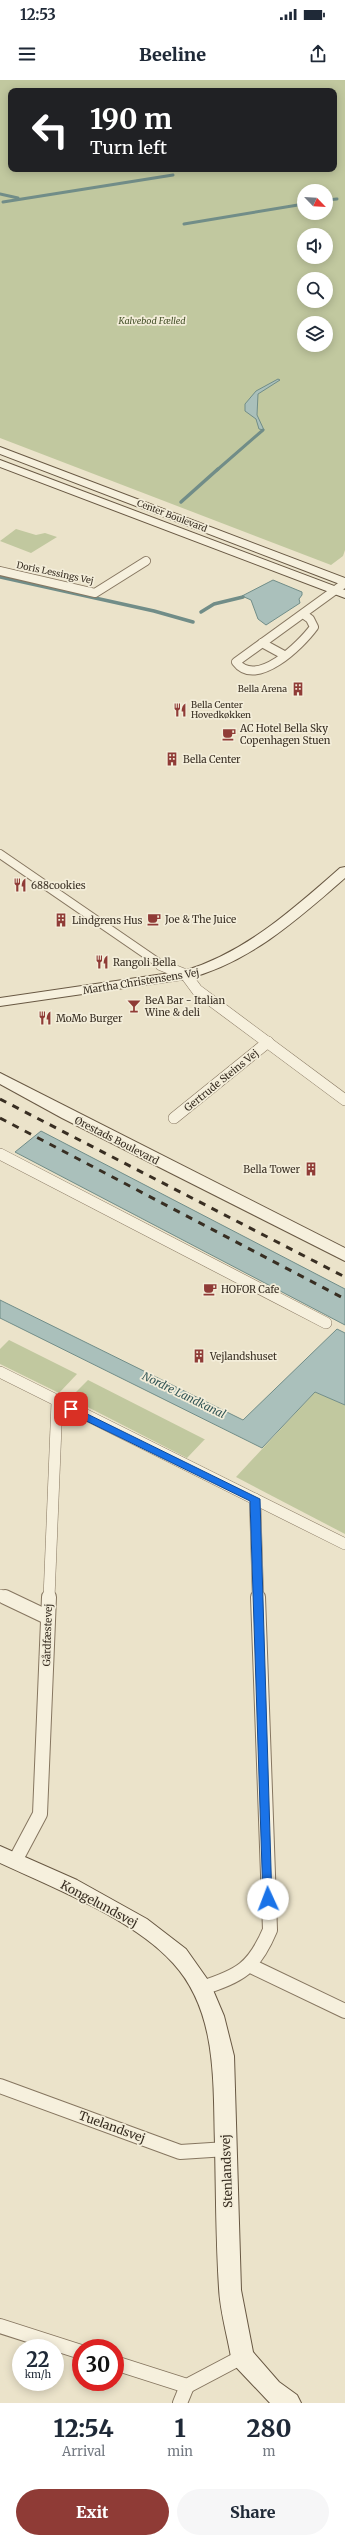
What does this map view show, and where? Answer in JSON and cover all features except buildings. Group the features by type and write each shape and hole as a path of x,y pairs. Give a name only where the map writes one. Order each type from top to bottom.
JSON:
{"street":[{"name":"Center Boulevard","path":"2,453 343,587"},
{"name":"Center Boulevard","path":"0,463 343,587"},
{"name":"Doris Lessings Vej","path":"0,571 95,593 146,561"},
{"path":"303,614 310,619 314,627 309,636 263,670 253,672 241,669 236,662 303,614 343,587"},
{"path":"262,644 284,655"},
{"path":"0,854 162,966 186,975"},
{"name":"Martha Christensens Vej","path":"0,1002 186,975 210,969 248,949 345,871"},
{"name":"Gertrude Steins Vej","path":"186,975 197,990 345,1100"},
{"name":"Gertrude Steins Vej","path":"174,1118 268,1042"},
{"name":"Ørestads Boulevard","path":"0,1078 67,1114 236,1198 345,1255"},
{"path":"0,1154 326,1323"},
{"name":"Ørestads Boulevard","path":"236,1198 345,1243"},
{"path":"0,1372 57,1402 345,1544"},
{"name":"Gårdfæstevej","path":"8,1858 40,1814 57,1402"},
{"path":"202,1988 234,1978 251,1966 263,1949 270,1930 255,1499"},
{"path":"0,1595 47,1617"},
{"name":"Kongelundsvej","path":"8,1858 132,1920 180,1956 202,1988"},
{"path":"251,1966 345,2011"},
{"name":"Stenlandsvej","path":"202,1988 217,2022 223,2056 230,2290 242,2357"},
{"name":"Tuelandsvej","path":"0,2086 180,2152 226,2149"},
{"path":"0,2326 72,2349"},
{"path":"180,2403 187,2386 242,2357 272,2390 289,2403"},
{"path":"124,2365 187,2386"}],"green space":[{"name":"Kalvebod Fælled","path":"0,80 345,80 345,550 343,556 331,565 0,438"},
{"path":"16,529 36,535 45,533 57,537 31,553 0,541"},
{"path":"9,1340 77,1374 59,1393 0,1364 0,1349"},
{"path":"88,1380 205,1439 187,1458 70,1398"},
{"path":"315,1392 345,1405 345,1534 236,1477"}],"water":[{"path":"278,379 280,380 258,394 257,415 264,430 259,429 256,419 245,411 245,404 256,391"},
{"path":"273,580 302,592 302,595 299,599 300,603 266,625 258,619 251,600 242,596"},
{"path":"41,1131 345,1289 345,1325 15,1152"},
{"name":"Nordre Landkanal","path":"0,1300 243,1420 337,1329 345,1333 345,1405 315,1392 262,1448 0,1318"}],"waterway":[{"path":"3,202 173,175"},
{"path":"0,194 18,198"},
{"path":"333,199 337,199"},
{"path":"184,224 297,205"},
{"path":"217,470 263,430"},
{"path":"181,502 218,469"},
{"path":"0,577 154,611 193,622"},
{"path":"201,612 214,604 243,597"}],"railway":[{"path":"0,1099 345,1277"},
{"path":"0,1118 345,1299"}],"place":[{"name":"Bella Arena","path":"298,689"},
{"name":"Bella Center Hovedkøkken","path":"180,710"},
{"name":"AC Hotel Bella Sky Copenhagen Stuen","path":"229,734"},
{"name":"Bella Center","path":"172,759"},
{"name":"688cookies","path":"20,885"},
{"name":"Joe & The Juice","path":"154,919"},
{"name":"Lindgrens Hus","path":"61,920"},
{"name":"Rangoli Bella","path":"102,962"},
{"name":"BeA Bar - Italian Wine & deli","path":"134,1006"},
{"name":"MoMo Burger","path":"45,1018"},
{"name":"Bella Tower","path":"311,1169"},
{"name":"HOFOR Cafe","path":"210,1289"},
{"name":"Vejlandshuset","path":"199,1356"}],"route":[{"path":"71,1409 255,1499 268,1899"}]}
